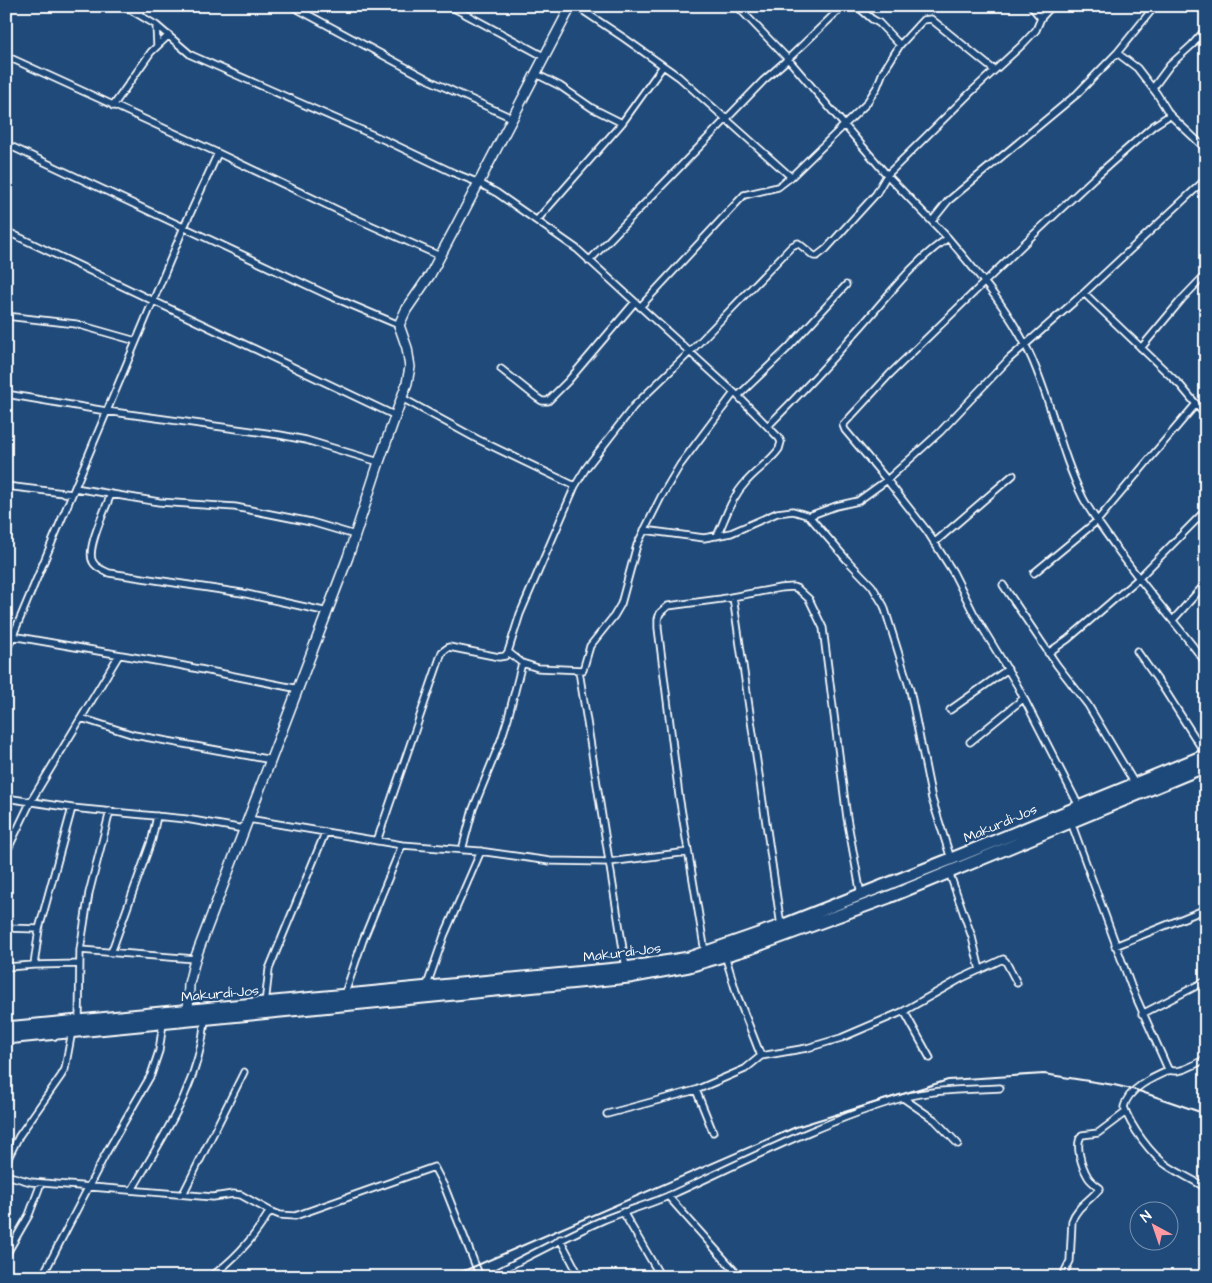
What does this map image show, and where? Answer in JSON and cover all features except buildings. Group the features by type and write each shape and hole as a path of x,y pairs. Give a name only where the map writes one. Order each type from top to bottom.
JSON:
{"highway":[{"name":"Makurdi-Jos","path":"6,1038 163,1024 188,1016 205,1019 629,977 689,966 725,956 862,900 952,859 1206,755"},
{"name":"Makurdi-Jos","path":"6,1028 79,1021 188,1016 265,1004 659,964 705,952 949,872 1206,766"}],"street":[{"path":"124,6 156,25 191,55 389,142 454,174 497,192 577,250 736,395 768,426 781,442 780,450 745,482 729,504 717,536"},
{"path":"139,15 143,6"},
{"path":"292,6 431,81 512,118"},
{"path":"450,6 545,57"},
{"path":"188,1016 189,984 195,959 328,612 402,398 410,367 399,326 406,310 430,275 571,6"},
{"path":"576,6 678,77 791,177"},
{"path":"737,6 788,59 887,175 948,238 986,282 1012,320 1032,359 1072,474 1084,500 1138,579 1206,663"},
{"path":"589,261 725,119 843,6"},
{"path":"857,6 872,20 879,23 900,45"},
{"path":"1031,6 1041,18"},
{"path":"378,841 442,652 450,647 499,657 505,656 520,614 575,486 619,424 634,406 690,352 793,244 798,243 814,256 817,256 826,249 876,194 887,175 970,92 1033,34 1040,24 1041,18 1052,6"},
{"path":"932,221 948,200 1071,99 1118,53 1155,6"},
{"path":"640,307 744,195 778,187 791,177 843,125 869,98 900,45 921,21 926,18 930,19 994,70"},
{"path":"156,25 157,46"},
{"path":"1153,88 1170,66 1206,29"},
{"path":"113,106 157,46 169,35"},
{"path":"1118,53 1137,68 1170,114 1206,149"},
{"path":"6,56 440,256"},
{"path":"537,220 622,123 663,66"},
{"path":"536,74 560,86 592,108 622,123"},
{"path":"1079,806 1024,698 974,614 953,572 887,480 844,430 843,426 890,374 1094,178 1153,126 1170,114"},
{"path":"6,144 92,186 399,326"},
{"path":"6,652 10,636 74,491 184,227 218,153"},
{"path":"809,516 836,506 858,501 887,480 940,432 1009,359 1084,293 1206,179"},
{"path":"6,231 396,416"},
{"path":"768,426 856,332 910,269 930,250 948,238"},
{"path":"1141,348 1182,299 1206,274"},
{"path":"508,652 522,663 538,668 579,671 585,667 590,646 614,616 620,604 637,545 644,530 680,465 736,395 788,348 846,285"},
{"path":"1084,293 1181,386 1206,416"},
{"path":"501,369 536,397 542,401 548,401 568,381 635,302"},
{"path":"6,316 76,324 136,341"},
{"path":"6,394 106,411 280,435 306,440 379,462"},
{"path":"402,398 477,439 575,486"},
{"path":"1034,573 1097,521 1196,404"},
{"path":"934,543 1013,475"},
{"path":"6,486 111,494 159,502 234,507 311,522 355,535"},
{"path":"111,494 90,549 92,562 98,568 109,573 242,593 328,612"},
{"path":"1048,653 1068,639 1138,579 1206,510"},
{"path":"644,530 704,538 731,533 777,513 793,511 809,516 872,586 884,606 910,690 932,799 952,859"},
{"path":"724,520 731,533"},
{"path":"1173,620 1206,583"},
{"path":"1003,585 1048,653 1088,705 1134,784"},
{"path":"705,952 678,796 658,619 660,613 668,606 780,588 798,589 809,599 822,628 848,818 862,900"},
{"path":"733,597 781,926"},
{"path":"10,636 179,665 299,689"},
{"path":"1137,651 1206,755"},
{"path":"6,853 32,802 119,656"},
{"path":"462,850 473,809 508,718 522,663"},
{"path":"950,710 1008,669"},
{"path":"579,671 626,968"},
{"path":"970,742 1024,698"},
{"path":"81,718 134,736 272,760"},
{"path":"6,798 72,808 186,819 244,830"},
{"path":"34,965 39,929 72,808"},
{"path":"79,1021 80,950 89,893 110,811"},
{"path":"111,953 152,839 157,816"},
{"path":"248,819 402,845 481,851 550,861 609,862 688,852"},
{"path":"1071,822 1115,946 1142,1014 1170,1070"},
{"path":"265,1004 269,969 325,833"},
{"path":"344,996 363,940 402,845"},
{"path":"426,988 444,936 481,851"},
{"path":"949,872 972,937 980,970"},
{"path":"1115,946 1206,909"},
{"path":"6,928 39,929"},
{"path":"80,950 195,959"},
{"path":"725,956 737,995 761,1056"},
{"path":"607,1114 696,1090 745,1070 761,1056 807,1048 841,1038 904,1011 980,970 1004,960 1018,983"},
{"path":"6,967 80,964"},
{"path":"1142,1014 1206,981"},
{"path":"904,1011 930,1058"},
{"path":"132,1190 174,1118 188,1089 203,1043 205,1019"},
{"path":"42,1277 119,1128 151,1075 160,1050 163,1024"},
{"path":"6,1162 19,1136 61,1076 72,1031"},
{"path":"1206,1059 1178,1071 1170,1070 1152,1077 1136,1090 1124,1107 1154,1155 1167,1166 1206,1188"},
{"path":"183,1194 244,1072"},
{"path":"488,1277 560,1239 623,1212 668,1196 830,1124 903,1098 969,1089 1000,1088"},
{"path":"696,1090 713,1132"},
{"path":"903,1098 935,1120 958,1144"},
{"path":"1062,1277 1070,1261 1073,1216 1082,1204 1100,1188 1088,1177 1078,1148 1078,1141 1082,1135 1101,1132 1126,1112"},
{"path":"6,1175 41,1183 214,1197 233,1194 241,1195 270,1211 295,1216 434,1167 445,1188 480,1277"},
{"path":"6,1255 29,1215 41,1183"},
{"path":"668,1196 740,1277"},
{"path":"210,1277 239,1254 258,1232 270,1211"},
{"path":"623,1212 661,1277"},
{"path":"560,1239 580,1277"}],"railway":[{"path":"450,1277 796,1127 948,1080 1044,1074 1136,1090 1206,1114"}]}
